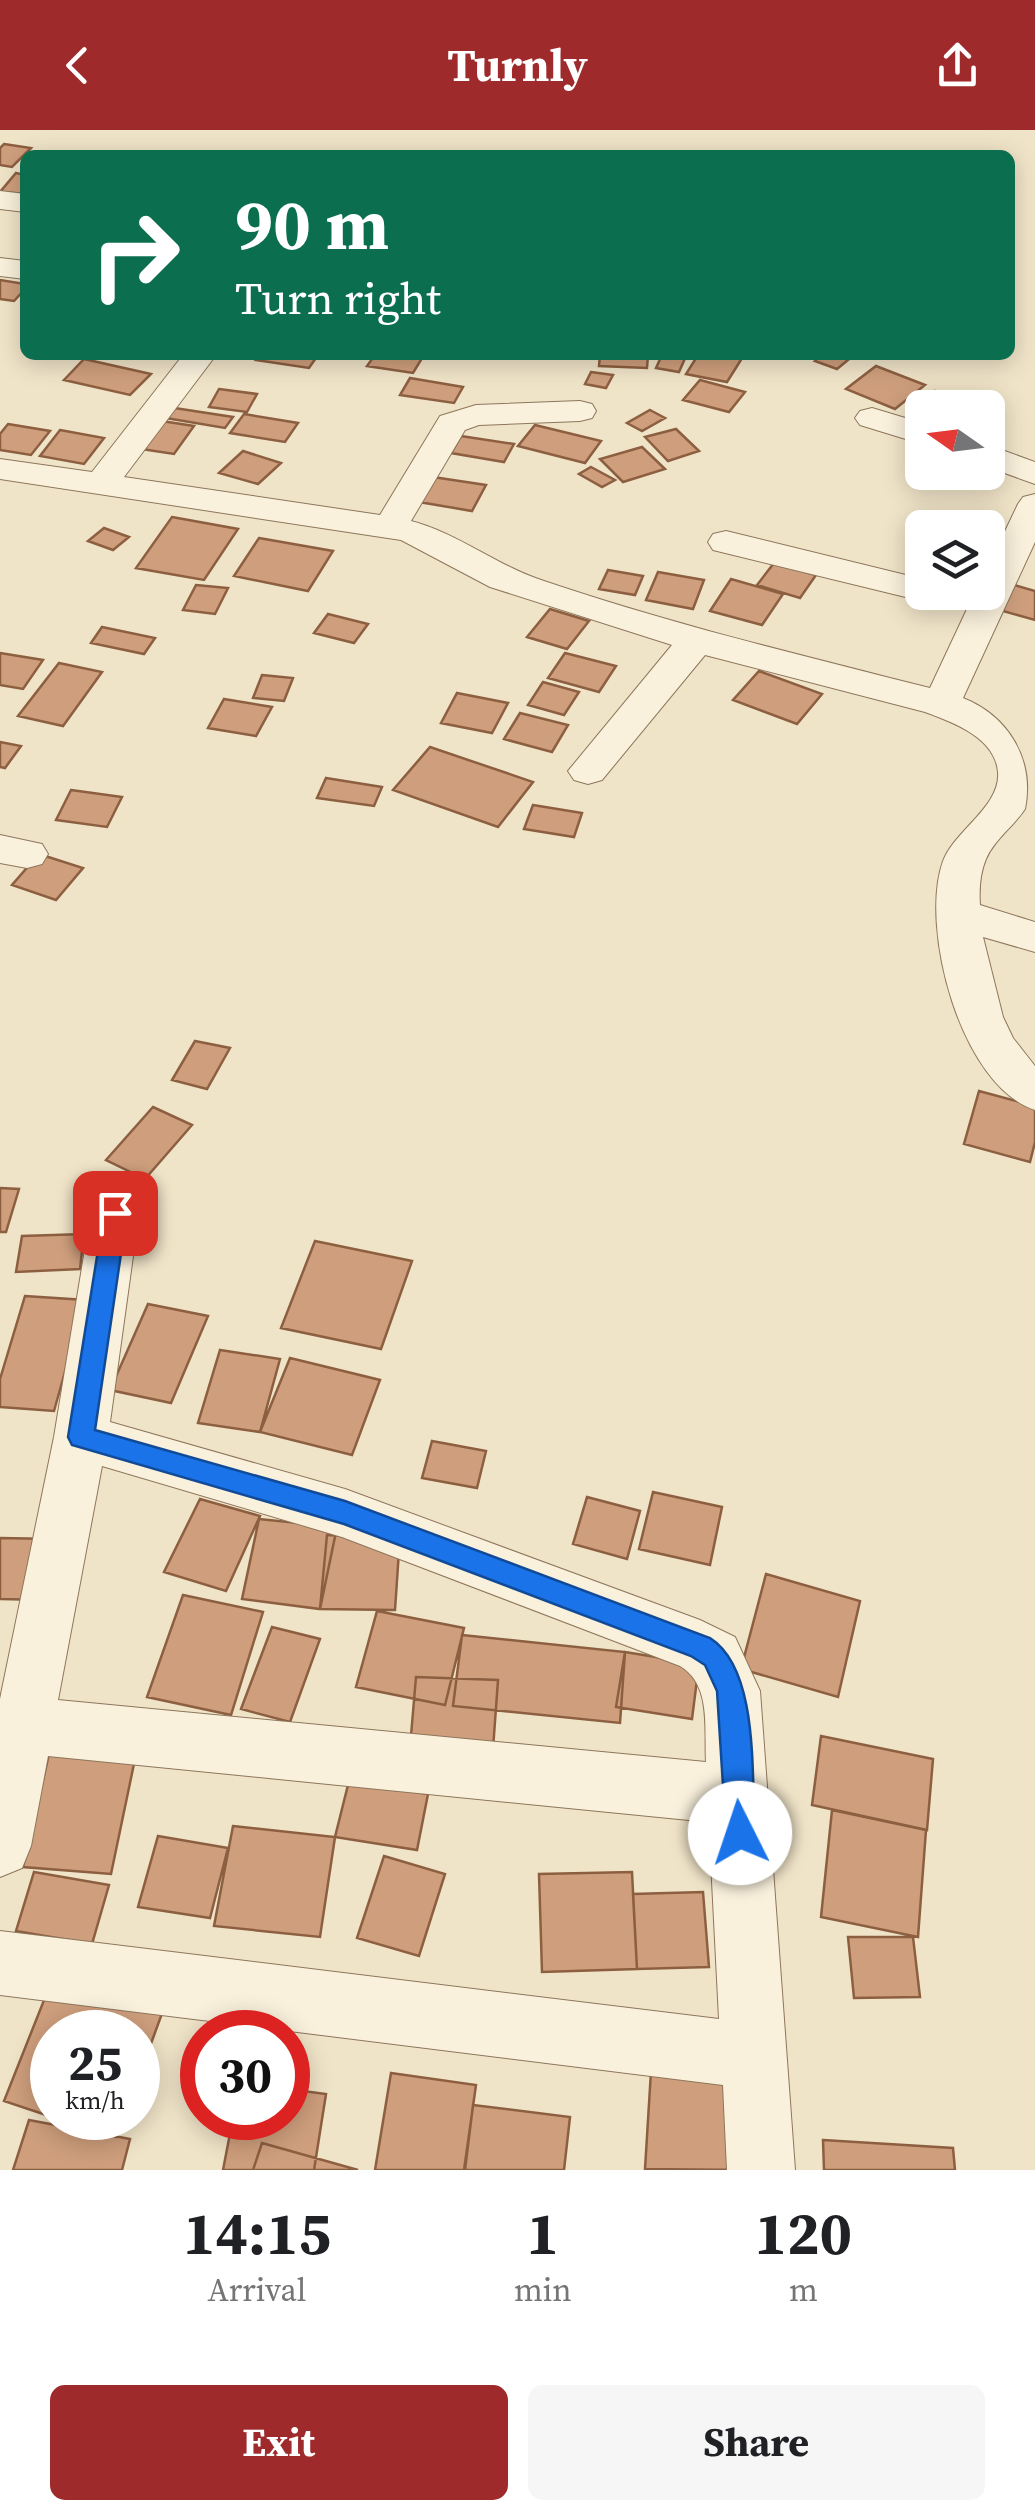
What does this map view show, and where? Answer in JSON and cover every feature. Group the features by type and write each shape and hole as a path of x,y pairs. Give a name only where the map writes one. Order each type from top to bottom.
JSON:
{"street":[{"path":"100,485 196,360"},
{"path":"390,527 452,424 476,415 580,412"},
{"path":"872,418 905,429"},
{"path":"1005,462 1035,474"},
{"path":"0,470 390,527 439,543 468,566 485,573 696,641 942,703 978,721 1007,746 1016,762 1014,796 966,856 960,880 960,914 973,994 988,1036 1007,1064 1035,1092"},
{"path":"1005,568 1035,504"},
{"path":"726,542 905,586"},
{"path":"942,703 985,610"},
{"path":"588,771 696,641"},
{"path":"960,914 1035,937"},
{"path":"0,1846 81,1437 115,1213"},
{"path":"81,1437 345,1513 715,1656 730,1691 761,2170"},
{"path":"25,1725 738,1796"},
{"path":"0,1962 756,2056"}],"building":[{"path":"4,144 31,148 20,150 20,159 12,167 0,165 0,148"},
{"path":"16,173 20,174 20,194 0,192"},
{"path":"0,280 20,283 20,294 14,301 0,299"},
{"path":"83,360 151,374 130,395 64,380"},
{"path":"256,360 315,360 309,368"},
{"path":"371,360 421,360 413,373 367,366"},
{"path":"600,360 648,360 647,368 599,366"},
{"path":"660,360 684,360 679,372 656,368"},
{"path":"695,360 741,360 727,382 686,374"},
{"path":"816,360 848,360 837,369"},
{"path":"876,366 925,385 919,390 905,390 905,401 895,409 846,389"},
{"path":"591,372 613,375 606,388 585,384"},
{"path":"410,378 463,387 454,403 400,395"},
{"path":"700,380 745,392 729,412 683,400"},
{"path":"219,389 257,394 247,412 209,407"},
{"path":"168,407 233,417 225,428 160,417"},
{"path":"650,410 665,418 642,431 627,423"},
{"path":"244,414 298,423 285,442 230,433"},
{"path":"155,420 194,426 174,454 135,448"},
{"path":"8,424 50,431 31,455 0,450 0,434"},
{"path":"535,425 601,441 585,463 518,446"},
{"path":"676,429 699,451 668,461 645,437"},
{"path":"60,430 104,438 84,464 40,456"},
{"path":"461,436 514,444 504,462 451,453"},
{"path":"642,447 665,469 623,482 600,459"},
{"path":"243,451 281,463 258,484 219,473"},
{"path":"591,467 615,480 602,487 579,474"},
{"path":"433,477 486,485 472,511 419,502"},
{"path":"172,517 238,529 204,580 136,568"},
{"path":"104,528 129,537 113,550 88,541"},
{"path":"259,538 333,551 308,591 234,576"},
{"path":"774,563 816,575 800,598 757,585"},
{"path":"608,570 643,576 635,595 599,589"},
{"path":"658,572 704,580 693,609 646,600"},
{"path":"731,579 783,594 762,625 710,611"},
{"path":"1005,582 1035,591 1035,620 1000,610 1005,610"},
{"path":"196,585 228,588 215,614 183,610"},
{"path":"550,609 589,621 567,649 527,637"},
{"path":"328,614 368,624 354,643 314,633"},
{"path":"102,627 155,638 144,654 91,643"},
{"path":"0,653 43,660 23,689 0,685"},
{"path":"565,653 616,666 599,692 548,678"},
{"path":"59,663 102,672 63,726 18,716"},
{"path":"759,671 822,694 797,724 733,700"},
{"path":"262,675 293,678 284,701 253,698"},
{"path":"543,682 579,692 564,715 528,705"},
{"path":"457,693 508,703 492,733 441,723"},
{"path":"224,699 272,707 256,736 208,728"},
{"path":"520,713 568,725 552,752 504,739"},
{"path":"0,742 21,746 5,768 0,767"},
{"path":"430,747 533,782 498,827 393,790"},
{"path":"326,778 382,787 374,806 317,798"},
{"path":"71,790 122,797 107,827 56,820"},
{"path":"533,805 582,813 574,837 524,829"},
{"path":"39,854 83,868 56,900 12,885"},
{"path":"195,1041 230,1048 207,1089 172,1080"},
{"path":"979,1091 1035,1106 1035,1142 1030,1162 964,1144"},
{"path":"153,1107 192,1125 145,1179 106,1160"},
{"path":"0,1188 19,1189 6,1232 0,1232"},
{"path":"84,1234 80,1269 16,1272 22,1236"},
{"path":"315,1241 412,1261 381,1349 281,1328"},
{"path":"25,1296 85,1300 54,1411 0,1407 0,1379"},
{"path":"148,1304 208,1316 171,1403 110,1390"},
{"path":"220,1350 280,1359 260,1432 198,1423"},
{"path":"290,1358 380,1380 352,1455 260,1432"},
{"path":"432,1441 486,1451 477,1488 422,1478"},
{"path":"653,1492 722,1507 710,1565 639,1549"},
{"path":"587,1497 640,1511 627,1559 573,1544"},
{"path":"200,1499 260,1516 226,1591 164,1572"},
{"path":"259,1519 337,1527 320,1609 242,1599"},
{"path":"327,1535 400,1536 395,1610 320,1609"},
{"path":"0,1538 54,1539 43,1600 0,1599"},
{"path":"766,1574 860,1601 838,1697 741,1669"},
{"path":"183,1595 263,1612 231,1715 147,1697"},
{"path":"377,1611 464,1628 445,1705 356,1687"},
{"path":"272,1627 320,1639 290,1722 241,1709"},
{"path":"462,1635 625,1652 620,1723 453,1706"},
{"path":"625,1652 699,1664 692,1719 616,1707"},
{"path":"416,1677 498,1680 492,1763 409,1759"},
{"path":"821,1736 933,1759 927,1830 812,1805"},
{"path":"49,1754 135,1759 111,1874 23,1867"},
{"path":"349,1781 428,1794 417,1850 335,1837"},
{"path":"832,1810 926,1830 918,1937 821,1917"},
{"path":"233,1826 335,1837 320,1937 214,1926"},
{"path":"158,1836 228,1848 210,1918 138,1907"},
{"path":"384,1856 445,1874 419,1956 357,1938"},
{"path":"34,1872 109,1885 92,1944 16,1931"},
{"path":"632,1872 637,1969 542,1972 539,1874"},
{"path":"703,1892 709,1967 637,1969 633,1894"},
{"path":"848,1937 913,1937 920,1997 854,1998"},
{"path":"54,1975 164,2008 160,2019 160,2010 40,2010"},
{"path":"30,2035 30,2110 4,2101"},
{"path":"652,2055 751,2067 747,2170 645,2169"},
{"path":"391,2073 476,2085 464,2170 375,2170"},
{"path":"310,2092 326,2094 314,2170 223,2170 229,2140 310,2140"},
{"path":"473,2105 570,2117 564,2170 465,2170"},
{"path":"29,2120 30,2140 130,2140 122,2170 13,2170"},
{"path":"823,2140 953,2148 955,2170 824,2170"},
{"path":"262,2143 358,2170 253,2170"}],"route":[{"path":"115,1213 81,1437 345,1513 442,1547 715,1656 730,1691 740,1833"}]}
